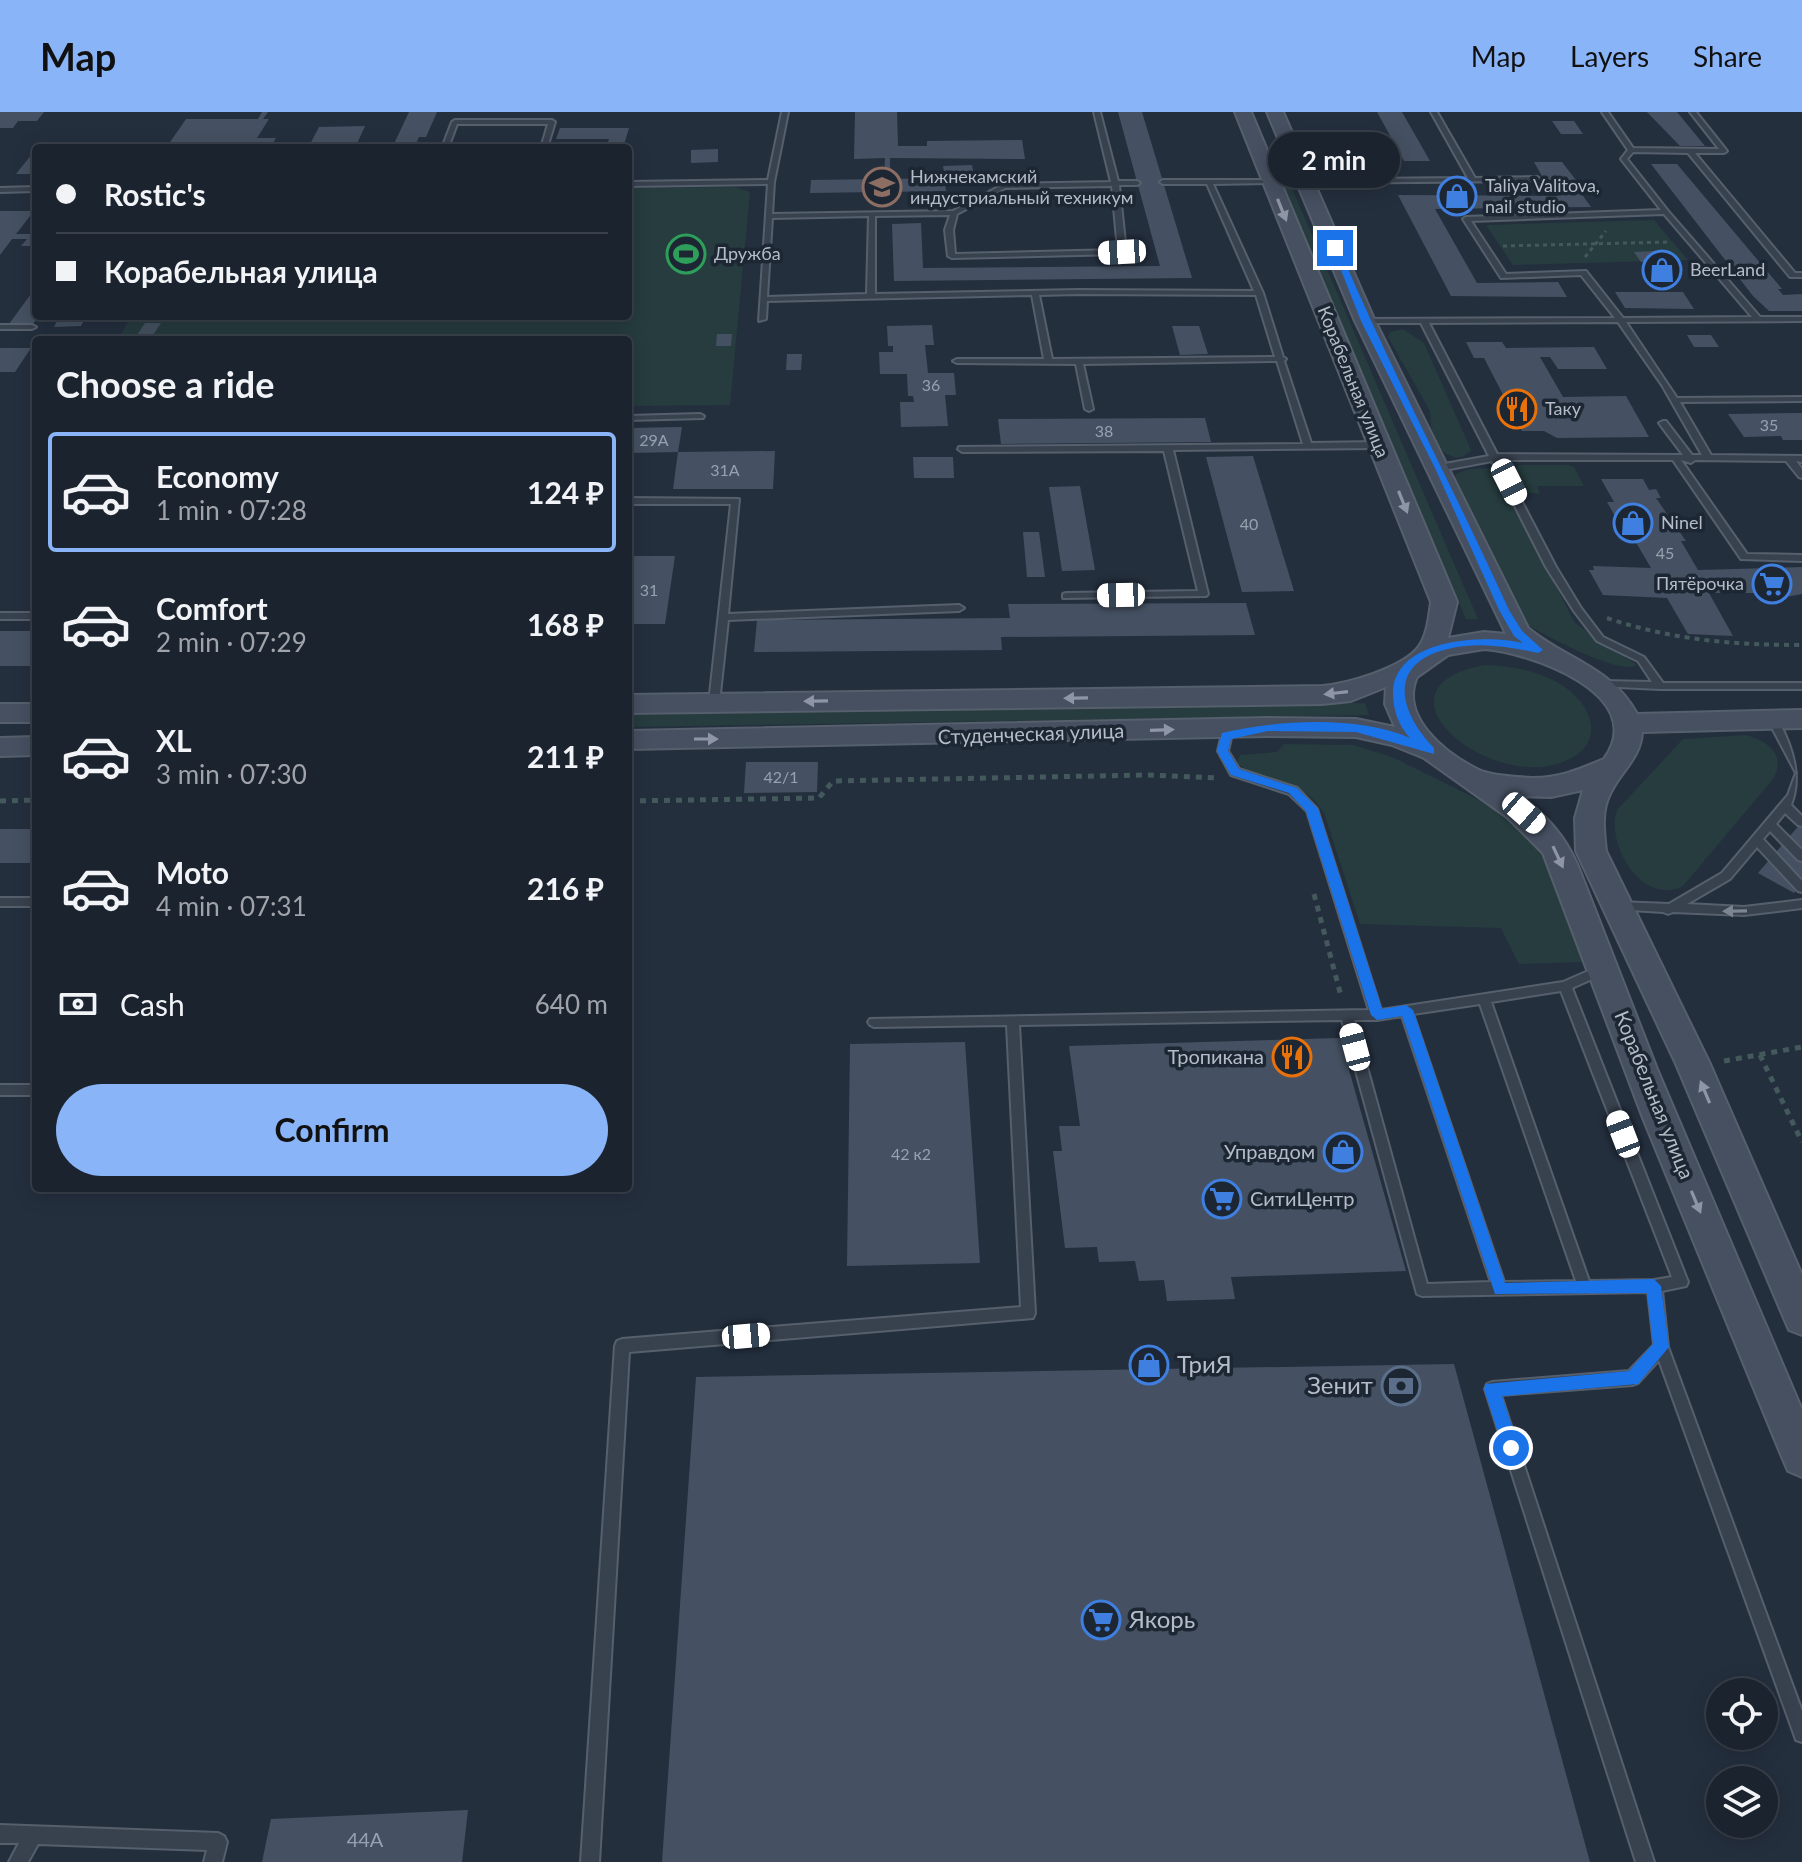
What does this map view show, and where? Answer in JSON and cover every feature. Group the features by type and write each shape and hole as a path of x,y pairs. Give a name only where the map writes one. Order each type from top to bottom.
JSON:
{"main road":[{"name":"Корабельная улица","path":"1243,112 1444,602 1441,625 1399,685 1399,707 1409,729 1430,751 1511,802 1537,824 1555,849 1603,963 1639,1065 1802,1457"},
{"name":"Корабельная улица","path":"1275,112 1365,321 1439,468 1511,624 1538,650"},
{"path":"1263,158 1296,158"},
{"name":"Корабельная улица","path":"1419,659 1479,641 1538,650 1573,664 1602,684 1626,723"},
{"name":"Студенческая улица","path":"632,704 1322,695 1351,692 1419,659"},
{"path":"0,713 32,713"},
{"path":"1802,719 1626,723 1627,743 1594,796 1587,821 1591,851 1693,1064 1802,1318"},
{"name":"Студенческая улица","path":"632,740 1268,727 1356,728 1399,737 1430,751"},
{"path":"0,747 32,746"},
{"name":"Корабельная улица","path":"1460,770 1491,782 1557,788 1587,781 1611,767"}],"lane":[{"path":"762,319 771,182 785,112"},
{"path":"954,213 949,230 952,256 1122,252 1115,184 1097,112"},
{"path":"1434,112 1473,180"},
{"path":"1605,112 1631,150"},
{"path":"1631,150 1724,151 1693,112"},
{"path":"447,144 455,122 552,122 545,144"},
{"path":"1631,150 1624,159 1690,242 1758,319"},
{"path":"1691,152 1793,275 1802,275"},
{"path":"1296,158 1340,155 1352,180"},
{"path":"1307,181 1537,179"},
{"path":"1209,181 1259,293 1308,447"},
{"path":"1163,182 1270,181"},
{"path":"632,184 771,182"},
{"path":"769,216 954,213 1004,186 1137,183"},
{"path":"0,190 32,189"},
{"path":"1666,212 1466,219 1504,276 1583,273 1623,322 1676,400 1708,458"},
{"path":"871,296 872,215"},
{"path":"1073,254 1076,267"},
{"path":"1077,279 1078,292"},
{"path":"765,299 1078,292 1259,293"},
{"path":"1035,293 1048,359"},
{"path":"1365,321 1802,319"},
{"path":"1424,321 1497,457 1551,567 1586,624 1600,639 1641,659 1660,686"},
{"path":"0,327 32,327"},
{"path":"957,361 1282,359"},
{"path":"1079,362 1089,409"},
{"path":"1676,400 1802,399"},
{"path":"632,418 700,416"},
{"path":"1663,423 1691,460"},
{"path":"962,449 1379,445"},
{"path":"1066,596 1203,594 1168,448"},
{"path":"1439,468 1497,457 1677,461 1708,458 1802,459"},
{"path":"1789,459 1802,475"},
{"path":"1677,461 1744,557 1802,558"},
{"path":"632,501 736,501 714,703"},
{"path":"723,617 959,608"},
{"path":"0,616 32,616"},
{"path":"1602,684 1802,686"},
{"path":"1668,910 1726,876 1793,796 1802,773 1773,720"},
{"path":"1268,727 1226,736 1223,751 1228,764 1243,776 1303,797 1312,809 1377,1015"},
{"path":"1785,806 1802,822"},
{"path":"1769,824 1802,857"},
{"path":"1756,839 1802,888"},
{"path":"0,902 32,902"},
{"path":"1615,906 1744,911 1802,904"},
{"path":"874,1022 1377,1015 1565,986 1597,972 1603,963"},
{"path":"1347,1016 1422,1290 1654,1286 1681,1282 1565,986"},
{"path":"1484,998 1585,1288"},
{"path":"1406,1010 1500,1290"},
{"path":"590,1862 622,1346 1028,1313 1013,1020"},
{"path":"0,1090 32,1090"},
{"path":"1654,1286 1661,1347 1802,1734"},
{"path":"1645,1862 1492,1389 1633,1378 1661,1347"},
{"path":"0,1834 218,1842 213,1862"},
{"path":"18,1862 34,1834"}],"path":[{"path":"1574,274 1593,244 1625,214"},
{"path":"1484,246 1690,242"},
{"path":"1604,617 1644,632 1694,643 1802,645"},
{"path":"632,801 819,798 833,781 1148,775 1223,780"},
{"path":"0,801 32,800"},
{"path":"1313,888 1347,1016"},
{"path":"1721,1061 1802,1047"},
{"path":"1760,1055 1802,1142"}],"green space":[{"path":"1272,163 1281,163 1478,619 1466,619"},
{"name":"Дружба","path":"735,187 750,192 730,405 632,406 632,336 120,336 130,320 632,320 632,188"},
{"path":"1654,220 1688,260 1513,265 1486,225"},
{"path":"1403,329 1424,343 1471,450 1466,455 1451,456 1432,442 1430,411 1388,337 1390,332"},
{"path":"1519,465 1569,465 1574,467 1584,486 1537,486 1540,494 1529,493 1520,486 1512,472"},
{"path":"1492,468 1497,471 1575,623 1637,665 1614,665 1598,659 1521,621 1452,483 1456,474 1469,469"},
{"path":"1484,665 1529,671 1569,690 1580,701 1591,724 1585,747 1574,757 1557,764 1528,767 1498,761 1470,748 1448,731 1436,712 1435,693 1450,677"},
{"path":"1365,703 1369,715 632,727 632,715"},
{"path":"1746,735 1773,750 1778,763 1773,779 1683,886 1668,890 1654,888 1641,880 1622,855 1615,824 1617,810 1683,739"},
{"path":"1284,744 1353,745 1392,757 1499,810 1548,848 1590,958 1583,962 1519,964 1501,928 1360,924 1324,813 1316,802 1295,787 1237,764 1240,755 1277,752"}],"building":[{"path":"0,112 44,112 37,121 18,121 13,128 0,128"},
{"path":"262,112 268,112 263,119 269,119 257,138 276,138 273,143 169,144 186,119 258,119"},
{"path":"409,112 437,112 426,137 419,137 416,144 394,144"},
{"path":"855,112 897,112 898,146 927,146 927,141 1022,140 1025,159 890,158 890,179 945,178 943,166 972,165 975,182 945,182 946,191 810,193 811,180 884,179 885,158 854,159"},
{"path":"1118,112 1142,112 1192,278 894,281 892,224 921,223 923,268 1160,266"},
{"path":"1377,112 1402,112 1430,161 1404,161"},
{"path":"1647,112 1677,112 1705,146 1680,146"},
{"path":"1552,121 1574,121 1583,134 1561,134"},
{"path":"365,126 357,144 310,144 319,127"},
{"path":"560,128 629,128 624,144 607,144 609,139 556,139"},
{"path":"718,149 718,162 691,163 691,150"},
{"path":"32,154 32,174 16,174"},
{"path":"1534,162 1562,162 1586,193 1581,193 1591,207 1435,209 1477,283 1558,282 1567,297 1451,296 1398,195 1558,196 1547,185"},
{"path":"1651,164 1677,164 1782,289 1778,289 1783,295 1802,294 1802,311 1769,311 1753,296"},
{"path":"0,211 32,211 16,234 32,233 32,246 21,246 27,239 12,239 0,255"},
{"path":"1656,251 1663,261 1641,262 1634,252"},
{"path":"1669,263 1678,274 1653,275 1645,264"},
{"path":"32,292 32,320 36,320 33,324 9,324"},
{"path":"1615,292 1683,292 1694,309 1625,308"},
{"path":"58,320 84,320 81,326 54,327"},
{"path":"145,323 161,323 152,336 136,336"},
{"path":"932,325 934,345 925,345 928,373 954,373 956,395 945,395 948,426 901,427 900,402 914,402 913,396 908,396 907,374 880,374 879,352 893,352 893,346 888,346 887,326"},
{"path":"1172,326 1199,326 1208,354 1180,355"},
{"path":"717,334 732,334 731,346 716,346"},
{"path":"1687,335 1711,335 1719,347 1694,347"},
{"path":"1466,342 1502,342 1506,348 1594,347 1607,369 1558,369 1550,357 1540,357 1563,397 1626,396 1649,437 1557,438 1544,431 1522,431 1484,358 1474,358"},
{"path":"0,348 31,348 15,372 0,372"},
{"path":"787,354 802,354 801,370 786,370"},
{"path":"1802,413 1802,440 1783,440 1781,436 1744,437 1728,414"},
{"path":"1205,418 1211,442 1001,444 998,419"},
{"path":"682,427 678,452 632,453 632,428"},
{"path":"775,451 773,489 673,489 678,452"},
{"path":"1253,456 1294,591 1242,592 1206,457"},
{"path":"913,457 953,457 954,478 914,478"},
{"path":"1601,479 1643,479 1649,490 1656,489 1661,498 1656,498 1686,541 1681,541 1698,570 1802,567 1802,594 1786,597 1784,593 1709,593 1733,636 1688,634 1667,598 1603,595 1589,570 1594,570 1593,566 1651,568 1627,527 1621,527 1607,502 1614,502"},
{"path":"1080,486 1095,570 1062,571 1049,487"},
{"path":"1023,532 1039,532 1045,577 1027,577"},
{"path":"632,556 675,556 665,624 632,624"},
{"path":"1246,603 1255,635 1001,637 1002,650 754,652 757,620 1010,618 1008,604"},
{"path":"0,631 32,631 32,666 0,666"},
{"path":"746,762 818,762 817,792 744,793"},
{"path":"1802,822 1802,884 1794,893 1758,873"},
{"path":"0,829 32,829 32,863 0,863"},
{"name":"СитиЦентр","path":"1340,1038 1406,1271 1231,1277 1235,1299 1167,1301 1164,1280 1139,1281 1135,1261 1099,1262 1097,1247 1065,1248 1053,1151 1062,1151 1059,1126 1080,1126 1069,1046"},
{"path":"965,1042 980,1263 847,1266 850,1044"},
{"name":"Якорь","path":"1454,1364 1590,1862 662,1862 696,1377"},
{"path":"468,1810 462,1862 262,1862 271,1819"}],"place":[{"name":"Нижнекамский индустриальный техникум","path":"882,187"},
{"name":"Taliya Valitova, nail studio","path":"1457,196"},
{"name":"Дружба","path":"686,254"},
{"name":"BeerLand","path":"1662,270"},
{"name":"Таку","path":"1517,409"},
{"name":"Ninel","path":"1633,523"},
{"name":"Пятёрочка","path":"1772,584"},
{"name":"Тропикана","path":"1292,1057"},
{"name":"Управдом","path":"1343,1152"},
{"name":"СитиЦентр","path":"1222,1199"},
{"name":"ТриЯ","path":"1149,1365"},
{"name":"Зенит","path":"1401,1386"},
{"name":"Якорь","path":"1101,1620"}],"route":[{"path":"1335,248 1365,321 1439,468 1511,624 1538,650 1508,643 1479,641 1452,644 1429,652 1409,667 1399,685 1399,707 1409,729 1430,751 1399,737 1356,728 1268,727 1226,736 1223,751 1235,772 1293,791 1303,797 1312,809 1377,1015 1406,1010 1500,1290 1654,1286 1661,1347 1633,1378 1492,1389 1511,1448"}]}
